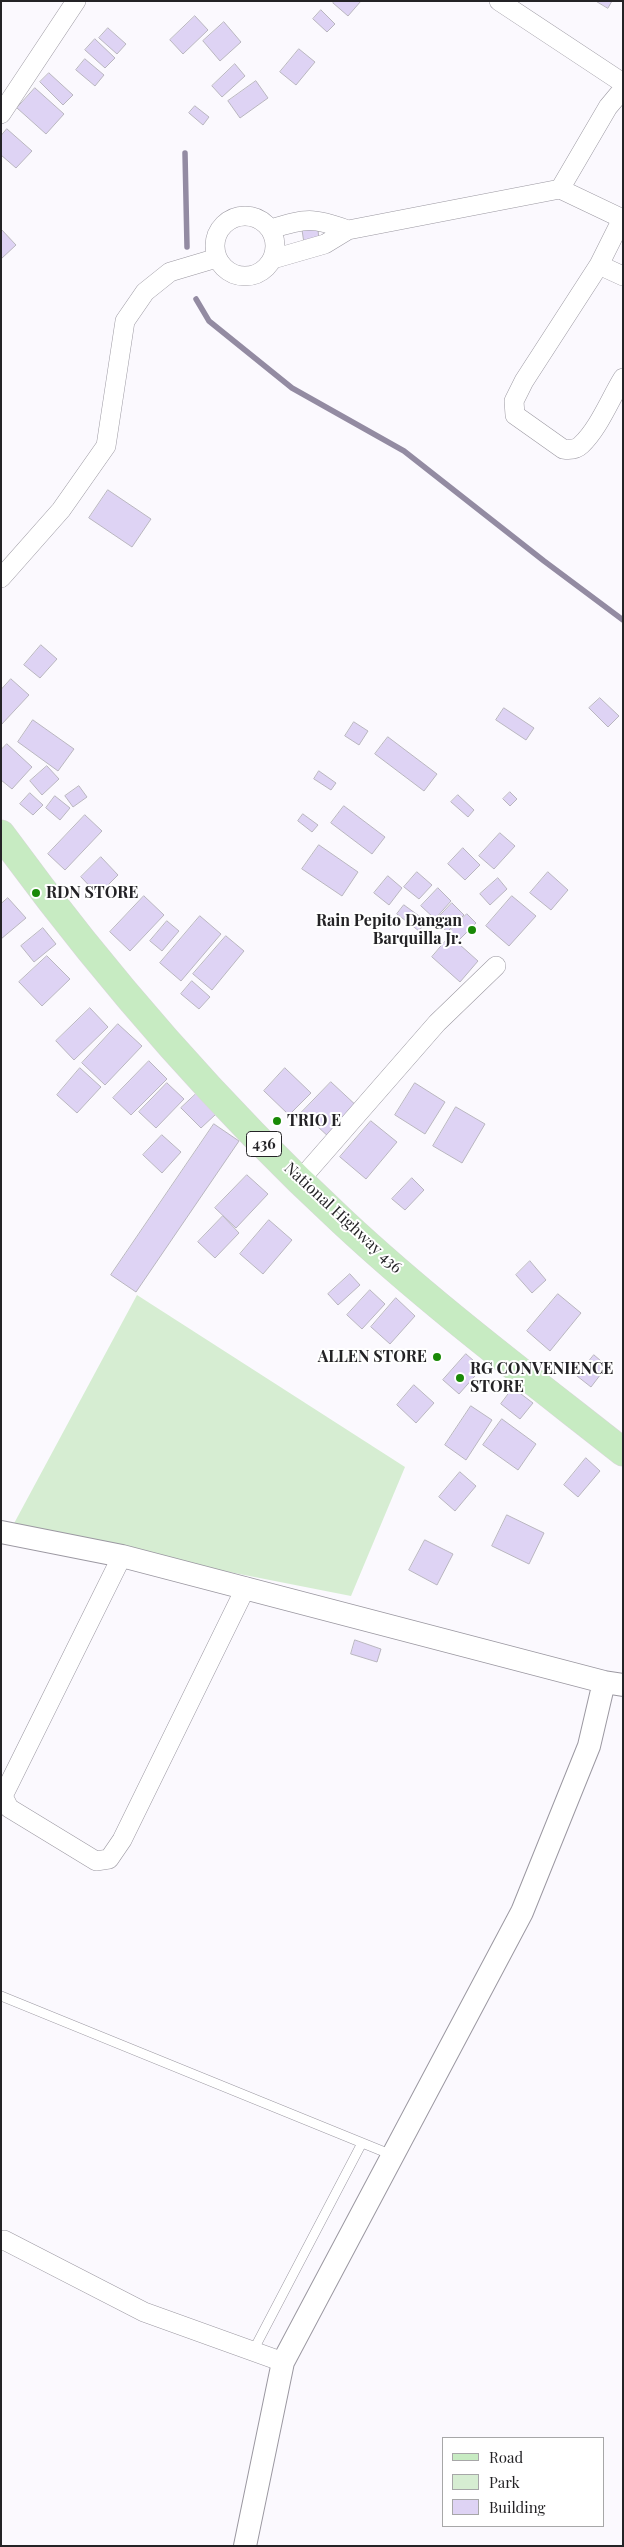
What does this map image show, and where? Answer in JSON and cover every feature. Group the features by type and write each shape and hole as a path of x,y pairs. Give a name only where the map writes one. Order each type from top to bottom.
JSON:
{"main road":[{"name":"National Highway 436","path":"1,834 111,978 222,1102 300,1180 393,1266 478,1337 623,1452"}],"street":[{"path":"1,114 76,1"},
{"path":"499,1 623,83"},
{"path":"560,190 608,107 623,89"},
{"path":"273,259 275,239 271,230 255,217 235,217 226,222 216,238 217,258 231,273 245,276 260,273 273,259 325,244 348,230 560,190 622,219 599,264 524,381 514,401 515,415 563,450 572,450 580,446 590,434 623,378"},
{"path":"271,230 297,221 321,220 348,230"},
{"path":"1,578 61,510 106,446 125,321 145,292 170,272 217,258"},
{"path":"599,264 623,276"},
{"path":"300,1180 437,1024 496,966"},
{"path":"1,1532 122,1556 618,1683 589,1746 522,1912 283,2362 245,2546"},
{"path":"122,1556 3,1796 9,1808 96,1861 109,1859 122,1840 246,1587"},
{"path":"2,2239 144,2312 283,2362"}],"lane":[{"path":"1,1996 393,2155"},
{"path":"254,2351 362,2143"}],"green space":[{"path":"137,1295 405,1467 351,1596 11,1529"}],"building":[{"path":"335,1 361,1 348,16 333,3"},
{"path":"596,1 612,1 608,8"},
{"path":"321,10 335,24 327,32 313,19"},
{"path":"195,16 208,30 183,54 170,40"},
{"path":"224,22 241,42 220,61 203,41"},
{"path":"108,28 126,44 117,54 99,38"},
{"path":"95,39 115,58 105,68 85,50"},
{"path":"299,49 315,62 296,85 280,72"},
{"path":"85,59 104,75 95,86 76,70"},
{"path":"235,64 245,76 222,97 212,86"},
{"path":"49,73 73,95 63,105 40,82"},
{"path":"256,81 268,98 240,118 228,101"},
{"path":"35,88 64,114 46,134 17,108"},
{"path":"195,106 209,117 203,125 189,113"},
{"path":"7,129 32,151 16,168 1,155 1,136"},
{"path":"1,229 16,245 1,259"},
{"path":"318,229 319,241 304,243 302,230"},
{"path":"108,490 151,519 132,547 89,518"},
{"path":"41,645 57,659 40,678 24,665"},
{"path":"11,679 29,695 1,725 1,690"},
{"path":"600,698 619,716 608,727 589,708"},
{"path":"504,708 534,728 526,740 496,720"},
{"path":"33,720 74,749 58,771 18,742"},
{"path":"354,722 368,731 359,745 345,736"},
{"path":"388,737 437,774 424,791 375,754"},
{"path":"7,744 32,767 12,789 1,780 1,750"},
{"path":"47,766 59,779 42,795 30,781"},
{"path":"319,771 336,783 331,790 314,779"},
{"path":"79,786 87,797 73,807 65,796"},
{"path":"510,792 517,799 510,806 503,799"},
{"path":"30,793 43,805 33,815 20,804"},
{"path":"458,795 474,810 468,817 451,802"},
{"path":"55,796 70,808 60,820 46,808"},
{"path":"344,806 385,837 372,854 331,823"},
{"path":"303,814 318,825 312,832 298,821"},
{"path":"85,815 102,831 65,870 48,854"},
{"path":"500,833 515,846 494,869 479,856"},
{"path":"319,845 358,872 342,896 302,869"},
{"path":"463,848 480,865 465,880 448,864"},
{"path":"101,857 118,875 98,895 81,877"},
{"path":"417,872 432,885 419,899 404,887"},
{"path":"548,872 568,890 551,910 530,893"},
{"path":"388,876 402,888 389,905 374,893"},
{"path":"498,878 507,889 490,905 480,894"},
{"path":"438,888 451,901 435,919 421,906"},
{"path":"144,896 164,915 130,951 110,932"},
{"path":"512,896 536,916 509,946 486,926"},
{"path":"8,898 26,918 1,939 1,904"},
{"path":"452,903 464,915 447,932 436,920"},
{"path":"404,905 426,921 419,931 397,914"},
{"path":"467,914 476,923 457,942 448,933"},
{"path":"200,916 221,934 181,981 160,963"},
{"path":"167,921 179,931 162,951 150,941"},
{"path":"43,928 56,944 34,962 21,946"},
{"path":"226,936 244,951 212,990 193,974"},
{"path":"450,936 478,961 460,982 432,957"},
{"path":"47,956 70,979 42,1006 19,982"},
{"path":"192,981 210,997 199,1009 181,994"},
{"path":"90,1008 108,1027 74,1060 56,1041"},
{"path":"118,1024 142,1046 105,1085 82,1063"},
{"path":"149,1061 167,1079 131,1115 113,1098"},
{"path":"80,1068 101,1087 77,1113 57,1095"},
{"path":"285,1068 311,1093 289,1115 264,1091"},
{"path":"331,1082 360,1109 331,1139 302,1112"},
{"path":"167,1083 184,1099 156,1128 139,1112"},
{"path":"415,1083 445,1102 425,1134 395,1115"},
{"path":"196,1094 216,1114 201,1128 181,1108"},
{"path":"456,1107 485,1124 462,1163 433,1146"},
{"path":"371,1121 397,1142 366,1179 340,1157"},
{"path":"214,1124 239,1141 136,1292 111,1275"},
{"path":"162,1135 181,1152 162,1173 143,1155"},
{"path":"247,1175 268,1194 236,1228 215,1208"},
{"path":"412,1178 424,1190 405,1210 392,1199"},
{"path":"223,1216 239,1233 215,1258 198,1242"},
{"path":"269,1220 292,1240 263,1274 240,1254"},
{"path":"530,1261 546,1280 532,1293 516,1275"},
{"path":"350,1274 360,1285 338,1305 328,1294"},
{"path":"370,1290 385,1304 362,1329 347,1315"},
{"path":"558,1294 581,1313 550,1351 527,1331"},
{"path":"396,1298 415,1316 390,1344 371,1327"},
{"path":"466,1354 482,1368 459,1394 443,1380"},
{"path":"594,1355 607,1366 591,1387 577,1376"},
{"path":"414,1385 434,1403 416,1423 397,1405"},
{"path":"513,1388 533,1403 520,1419 501,1404"},
{"path":"471,1406 492,1420 466,1460 445,1445"},
{"path":"502,1419 536,1444 518,1470 483,1445"},
{"path":"586,1458 600,1471 578,1497 564,1485"},
{"path":"460,1472 476,1486 455,1511 439,1497"},
{"path":"507,1515 544,1533 529,1564 492,1546"},
{"path":"425,1540 453,1554 437,1585 409,1570"},
{"path":"355,1640 381,1649 377,1662 351,1654"}],"waterway":[{"path":"185,153 187,247"},
{"path":"196,299 209,321 292,388 404,451 544,561 623,620"}],"place":[{"name":"RDN STORE","path":"36,893"},
{"name":"Rain Pepito Dangan Barquilla Jr.","path":"472,930"},
{"name":"TRIO E","path":"277,1121"},
{"name":"ALLEN STORE","path":"437,1357"},
{"name":"RG CONVENIENCE STORE","path":"460,1378"}]}
